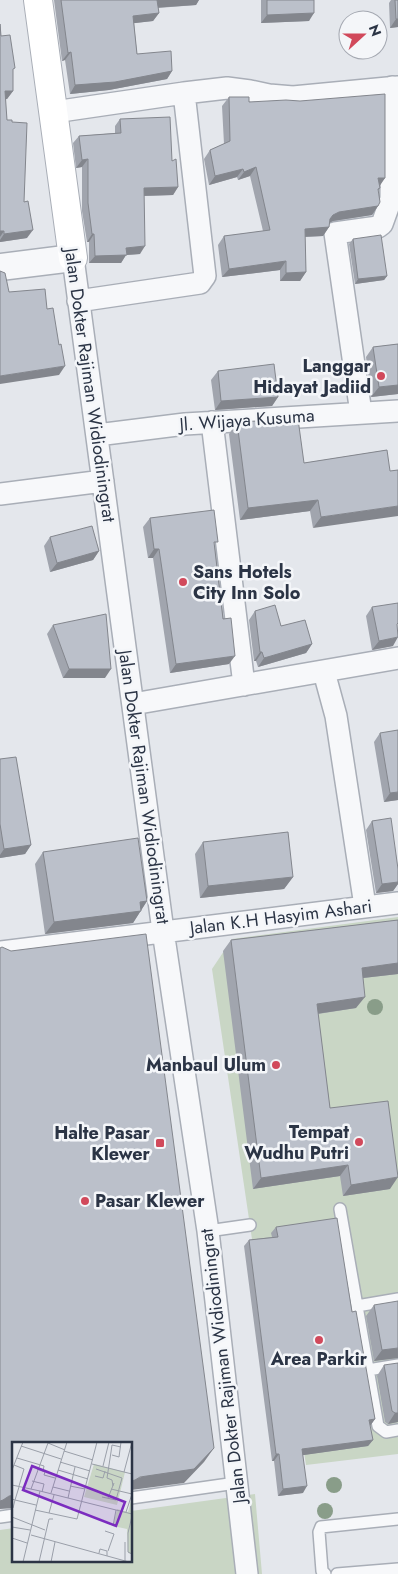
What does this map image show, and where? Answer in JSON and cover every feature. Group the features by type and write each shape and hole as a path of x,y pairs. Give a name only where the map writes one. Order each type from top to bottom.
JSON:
{"main road":[{"name":"Jalan Dokter Rajiman Widiodiningrat","path":"38,0 73,258"}],"street":[{"path":"54,112 227,88 293,97 395,87 394,199 382,224 378,227 335,232 361,413"},
{"path":"78,301 200,283 204,280 184,93"},
{"path":"0,267 73,258"},
{"name":"Jalan Dokter Rajiman Widiodiningrat","path":"73,258 163,931 208,1231 247,1574"},
{"name":"Jl. Wijaya Kusuma","path":"97,435 185,424 398,410"},
{"path":"212,422 244,686"},
{"path":"0,494 103,481"},
{"path":"133,704 398,658"},
{"path":"324,672 336,716 365,906"},
{"name":"Jalan K.H Hasyim Ashari","path":"0,952 398,903"}],"lane":[{"path":"340,1209 378,1426 382,1431 386,1432 398,1430"},
{"path":"208,1231 250,1225"},
{"path":"357,1306 398,1299"},
{"path":"368,1370 398,1365"},
{"path":"132,1498 236,1482"},
{"path":"325,1574 322,1571 319,1532 321,1527 398,1519"},
{"path":"337,1574 398,1569"}],"green space":[{"path":"398,917 398,1454 306,1465 272,1244 253,1246 212,969 232,939"},
{"path":"255,1494 262,1574 0,1574 0,1530 12,1528 12,1562 132,1562 132,1511"}],"building":[{"path":"61,0 157,0 159,13 133,16 137,54 171,51 172,71 115,82 75,85 71,52 68,53"},
{"path":"267,0 314,0 314,13 267,15"},
{"path":"395,0 398,0 398,19 396,19"},
{"path":"0,24 1,36 10,35 15,68 13,69 13,91 5,91 7,120 27,123 24,202 28,201 33,230 4,234 4,231 0,231"},
{"path":"385,94 385,178 378,178 380,202 378,206 339,212 330,219 329,227 305,229 306,272 286,273 286,261 229,269 224,236 270,230 256,167 244,172 243,169 215,176 210,150 230,141 229,97 249,97 249,102 300,101"},
{"path":"170,117 172,161 176,159 178,187 144,188 145,246 126,248 127,255 95,256 94,234 92,234 88,203 88,159 82,160 79,136 121,133 120,119"},
{"path":"381,235 387,276 358,279 353,239"},
{"path":"0,271 5,273 9,292 45,289 47,309 53,308 59,345 61,344 65,366 0,376"},
{"path":"398,344 398,385 379,387 373,347"},
{"path":"274,364 278,397 221,401 218,371"},
{"path":"298,419 304,463 387,450 390,471 398,470 398,506 321,517 318,500 248,508 237,422"},
{"path":"214,510 218,542 214,542 223,619 231,618 235,656 176,664 159,549 154,549 150,518"},
{"path":"92,526 99,551 57,563 50,537"},
{"path":"398,603 398,637 379,641 372,607"},
{"path":"275,605 281,626 305,620 312,644 264,658 262,652 260,652 255,611"},
{"path":"106,614 111,669 69,669 53,625"},
{"path":"398,730 398,792 390,793 380,733"},
{"path":"16,757 31,845 4,849 0,824 0,759"},
{"path":"391,818 398,882 382,884 372,821"},
{"path":"288,832 293,877 208,886 203,842"},
{"path":"138,838 147,901 140,902 141,911 54,922 43,852"},
{"path":"398,920 398,963 362,968 365,997 317,1004 330,1108 388,1101 398,1177 351,1185 348,1165 261,1178 231,940"},
{"name":"Pasar Klewer","path":"146,934 214,1448 194,1469 140,1477 132,1481 132,1442 12,1442 12,1495 0,1501 0,948 11,951"},
{"name":"Area Parkir","path":"337,1218 352,1312 356,1311 375,1419 369,1420 373,1440 302,1449 307,1486 283,1489 279,1454 276,1454 249,1240 278,1237 276,1227"},
{"path":"398,1301 398,1348 382,1350 374,1305"},
{"path":"398,1363 398,1413 395,1413 392,1411 384,1365"}],"place":[{"name":"Langgar Hidayat Jadiid","path":"381,376"},
{"name":"Sans Hotels City Inn Solo","path":"183,582"},
{"name":"Manbaul Ulum","path":"276,1065"},
{"name":"Tempat Wudhu Putri","path":"359,1142"},
{"name":"Halte Pasar Klewer","path":"160,1143"},
{"name":"Pasar Klewer","path":"85,1201"},
{"name":"Area Parkir","path":"319,1340"}]}
